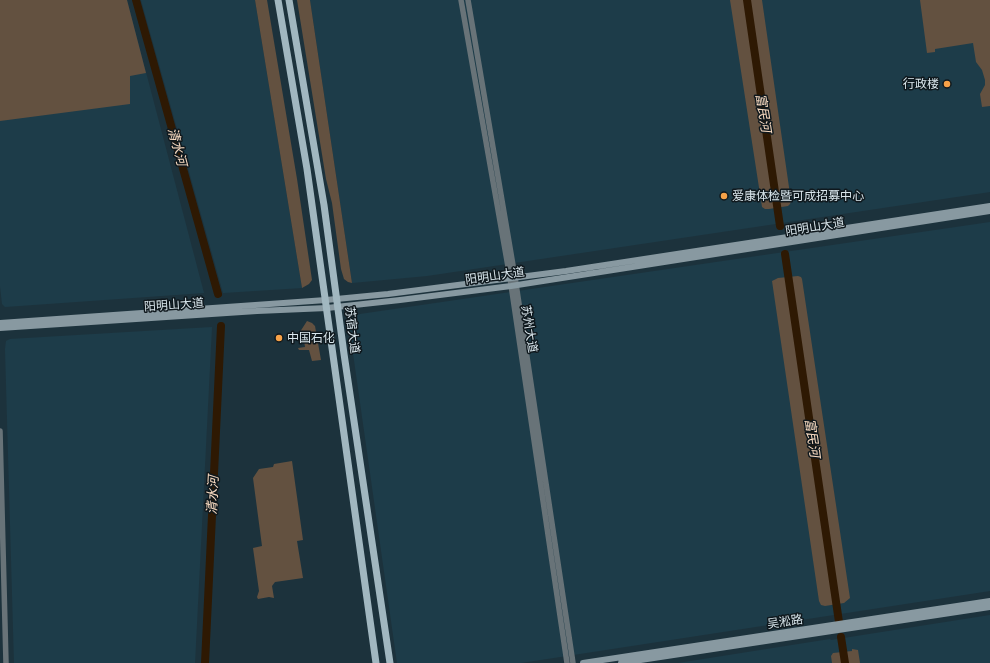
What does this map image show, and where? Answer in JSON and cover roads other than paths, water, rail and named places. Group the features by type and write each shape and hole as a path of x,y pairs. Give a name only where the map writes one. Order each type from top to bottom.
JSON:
{"main road":[{"name":"苏宿大道","path":"278,0 307,169 376,663"},
{"name":"苏宿大道","path":"289,0 324,205 390,663"},
{"name":"阳明山大道","path":"337,303 700,251 990,206"},
{"name":"阳明山大道","path":"0,328 265,310 513,285 990,211"},
{"name":"阳明山大道","path":"0,323 326,304"},
{"name":"吴淞路","path":"583,663 990,601"},
{"name":"吴淞路","path":"621,663 990,607"}],"street":[{"name":"苏州大道","path":"461,0 512,278"},
{"name":"苏州大道","path":"468,0 512,278 566,663"},
{"name":"苏州大道","path":"513,285 572,663"},
{"path":"0,431 6,663"}],"waterway":[{"name":"清水河","path":"136,0 218,294"},
{"name":"富民河","path":"747,0 780,226"},
{"name":"富民河","path":"785,254 839,622"},
{"name":"清水河","path":"205,663 221,326"},
{"name":"富民河","path":"841,637 845,663"}],"place":[{"name":"行政楼","path":"947,84"},
{"name":"爱康体检暨可成招募中心","path":"724,196"},
{"name":"中国石化","path":"279,338"}]}
